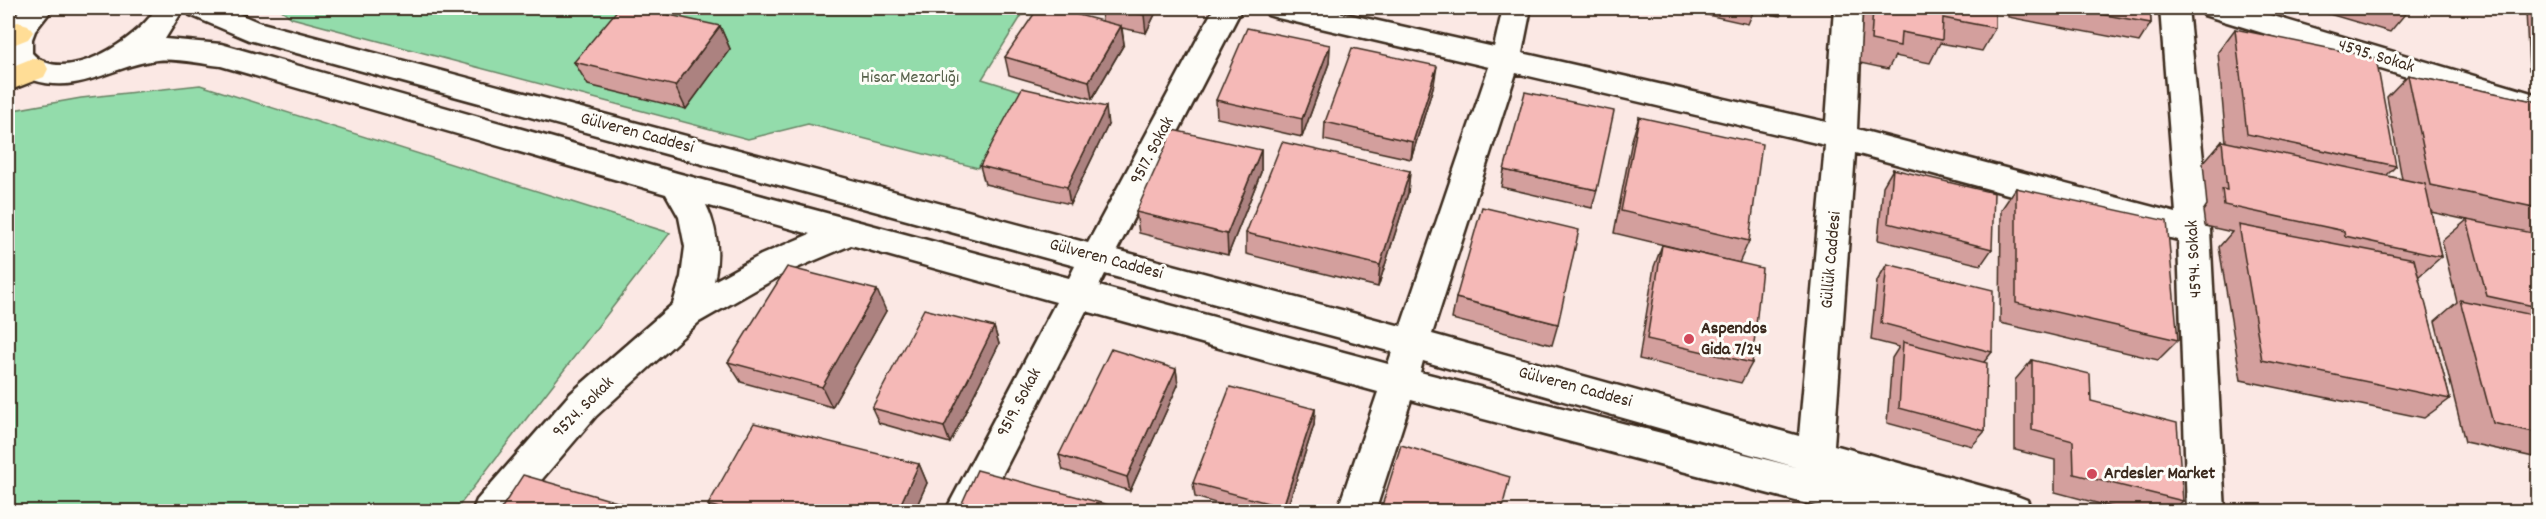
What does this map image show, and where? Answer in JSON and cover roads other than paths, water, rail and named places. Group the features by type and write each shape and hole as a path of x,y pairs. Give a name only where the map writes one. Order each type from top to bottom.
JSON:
{"street":[{"path":"39,8 13,34 14,47 20,60 20,75 76,72 127,54 148,40 163,24 170,8"},
{"name":"Gülveren Caddesi","path":"200,8 249,30 1412,343 1813,485 2014,512"},
{"name":"9517. Sokak","path":"1077,294 1228,8"},
{"path":"1278,8 1841,137 2194,231"},
{"path":"1356,512 1506,60 1517,8"},
{"name":"Güllük Caddesi","path":"1813,485 1841,137 1848,8"},
{"name":"4594. Sokak","path":"2174,8 2194,231 2206,512"},
{"name":"4595. Sokak","path":"2214,8 2538,106"},
{"name":"Gülveren Caddesi","path":"127,54 160,49 221,55 676,185 1398,382 1813,485 1906,512"},
{"name":"9524. Sokak","path":"676,185 690,203 702,234 700,277 687,312"},
{"name":"9524. Sokak","path":"490,512 583,405 687,312 773,264 849,232"},
{"name":"9519. Sokak","path":"963,512 1077,294"}],"place":[{"name":"Aspendos Gida 7/24","path":"1689,339"},
{"name":"Ardesler Market","path":"2092,474"}],"park label":[{"name":"Hisar Mezarlığı","path":"910,78"}]}
